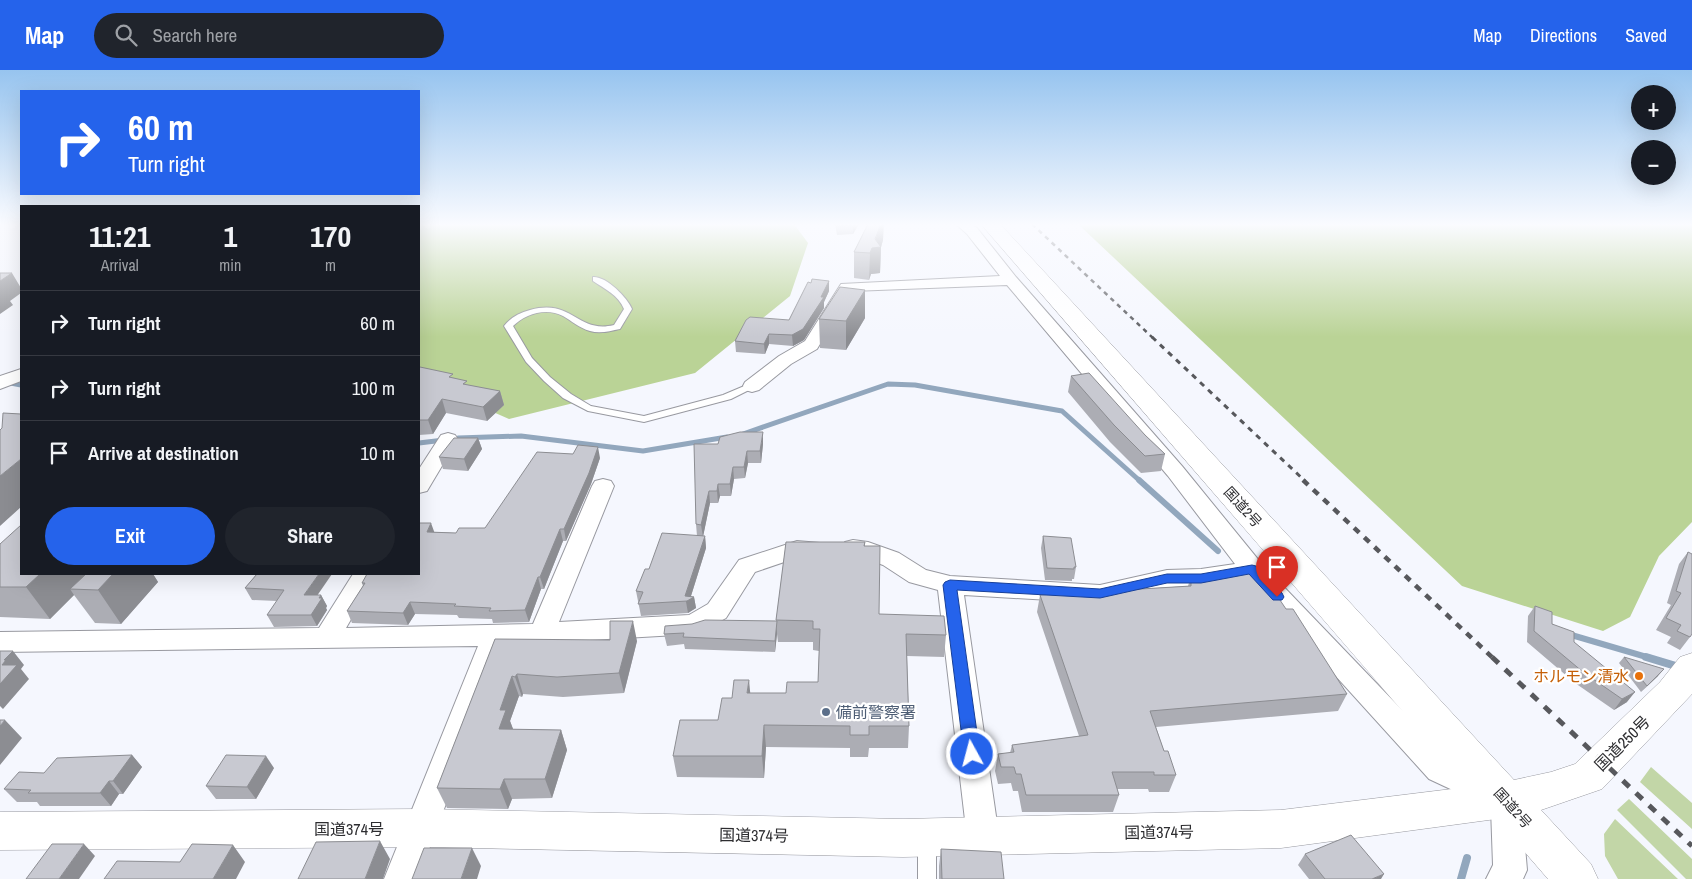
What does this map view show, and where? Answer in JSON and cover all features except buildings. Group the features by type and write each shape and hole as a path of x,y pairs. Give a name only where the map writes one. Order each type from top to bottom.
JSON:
{"highway":[{"name":"国道2号","path":"1024,262 1576,879"},
{"name":"国道250号","path":"1506,800 1551,790 1588,776 1682,680"},
{"name":"国道374号","path":"0,831 420,828 927,838 1281,829 1506,800"}],"street":[{"path":"996,262 1175,471 1252,569 1440,770 1506,800 1510,870 1503,879"},
{"path":"752,386 785,360 811,345 848,287 1011,280"},
{"path":"0,382 20,374"},
{"path":"420,484 448,439"},
{"path":"542,633 603,486"},
{"path":"0,642 326,640 495,636 694,624 717,611 747,566 797,550 860,548 891,559 918,576 950,585 1100,594 1167,578 1201,578 1252,569"},
{"path":"326,640 365,575"},
{"path":"950,585 983,836"},
{"path":"401,879 495,636"}],"lane":[{"path":"596,279 619,295 627,305 628,309 617,327 600,332 590,329 559,309 552,308 538,309 524,314 513,320 508,326 529,360 567,396 588,408 644,419 719,399 752,386"},
{"path":"927,838 928,879"}],"green space":[{"path":"420,262 802,262 790,296 695,373 509,419 450,393 420,389"},
{"path":"1118,262 1692,262 1692,522 1659,556 1630,617 1603,631 1462,586"},
{"path":"1651,767 1692,803 1692,829 1640,782"},
{"path":"1629,799 1692,859 1692,879 1686,879 1617,810"},
{"path":"1615,819 1678,879 1618,879 1605,856 1604,834"}],"waterway":[{"path":"0,381 20,385"},
{"path":"743,434 888,384 915,385 1062,411 1140,481"},
{"path":"458,438 521,436 643,451 727,437"},
{"path":"420,443 444,440"},
{"path":"1139,480 1218,551"},
{"path":"1568,634 1650,658"},
{"path":"1646,657 1692,671"},
{"path":"1461,879 1467,858"}],"railway":[{"path":"1072,262 1154,339"},
{"path":"1152,337 1305,481"},
{"path":"1303,480 1493,658"},
{"path":"1492,657 1692,846"}],"place":[{"name":"ホルモン清水","path":"1639,676"},
{"name":"備前警察署","path":"826,712"}],"route":[{"path":"972,754 950,585 1100,594 1167,578 1201,578 1252,569 1277,597"}]}
